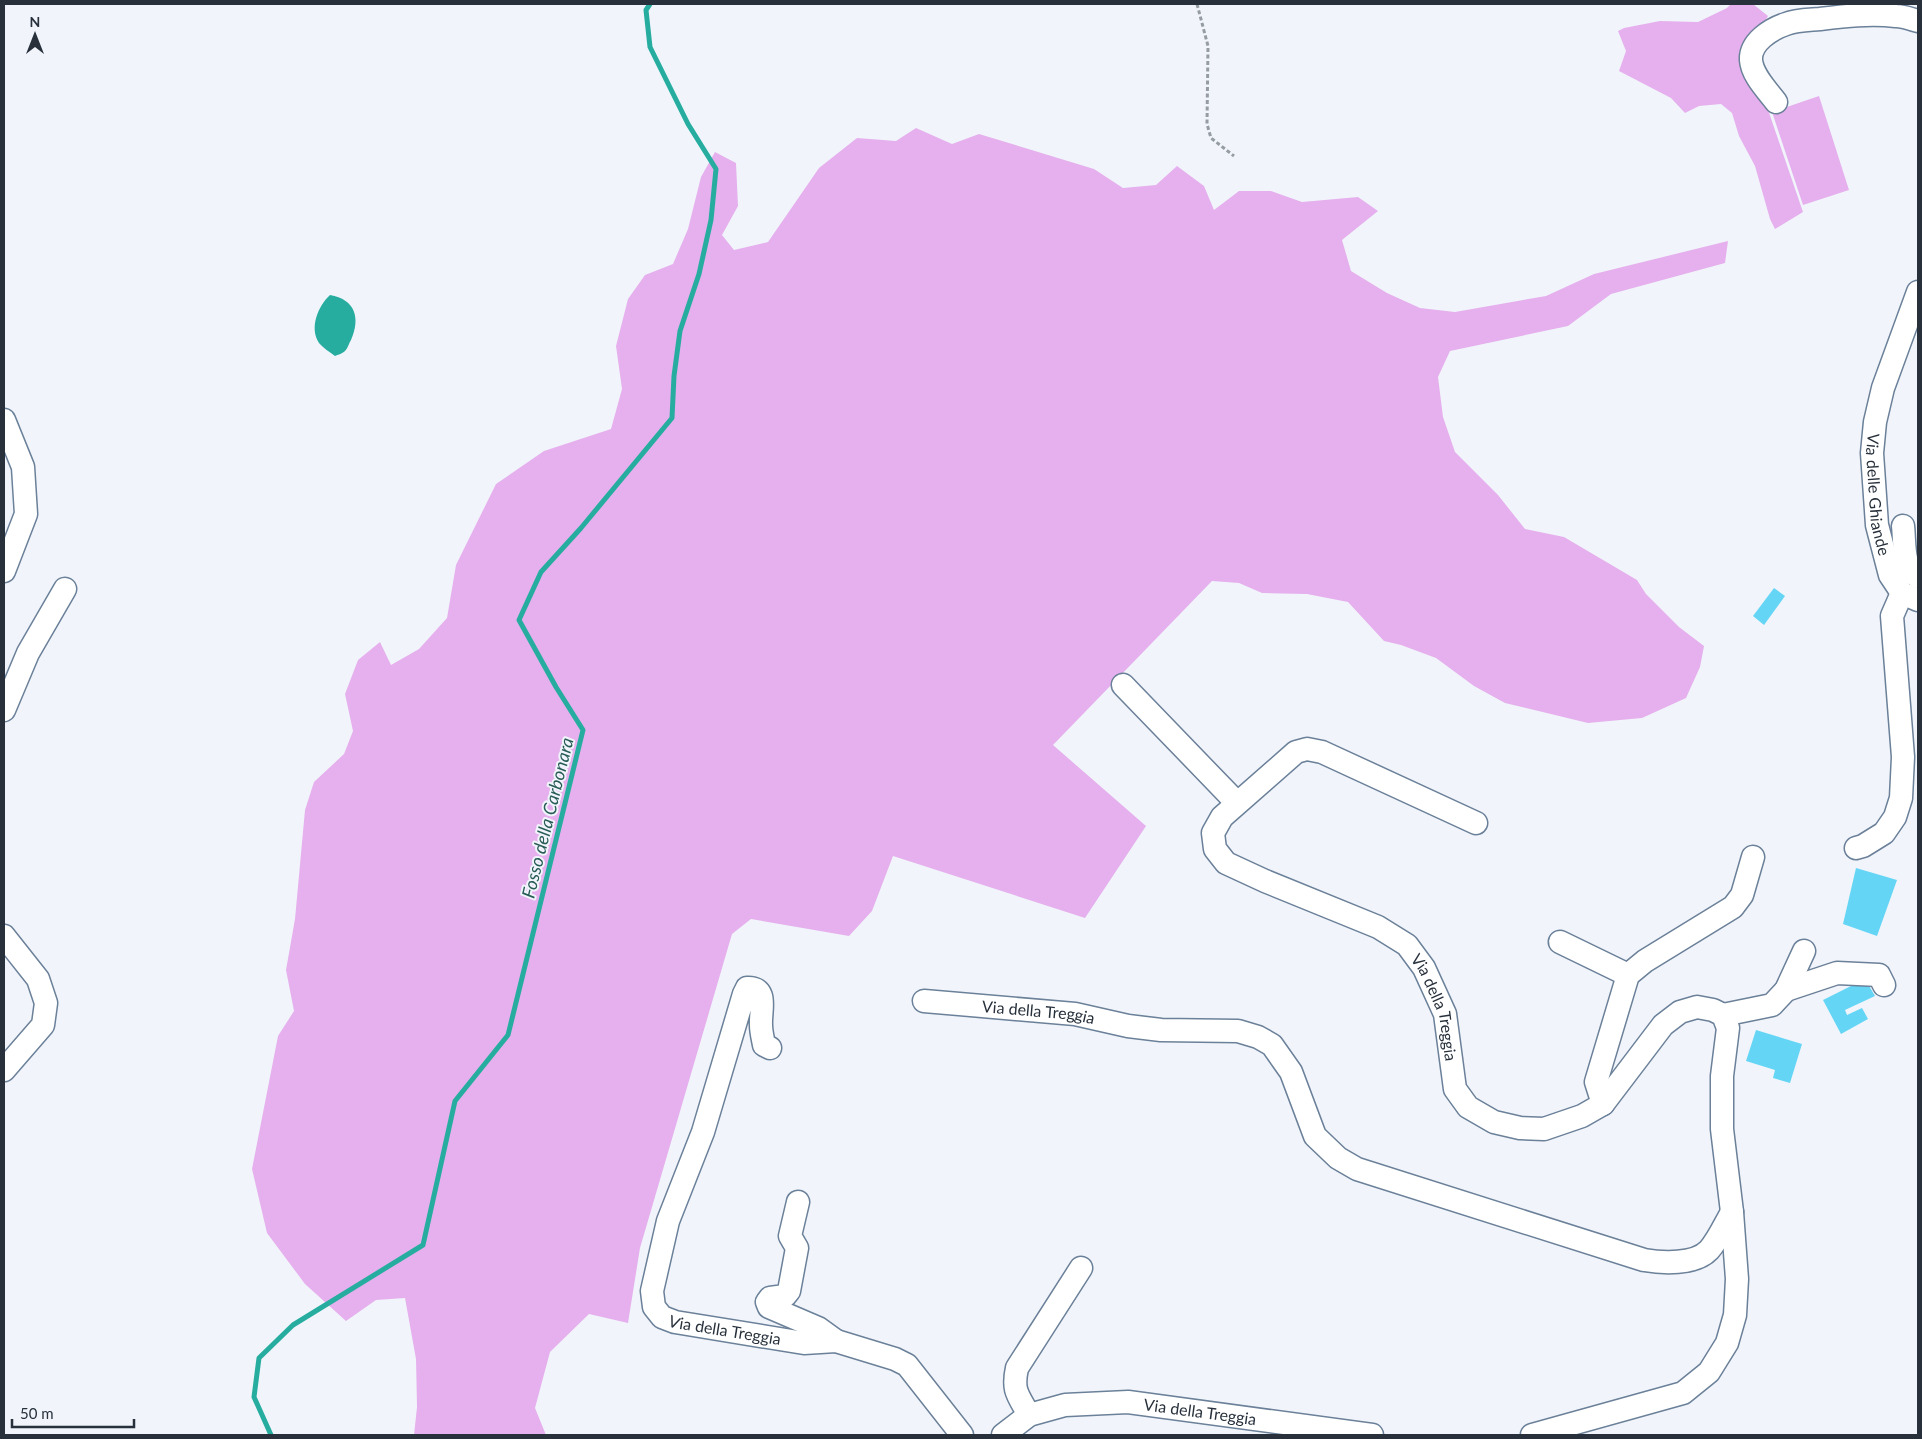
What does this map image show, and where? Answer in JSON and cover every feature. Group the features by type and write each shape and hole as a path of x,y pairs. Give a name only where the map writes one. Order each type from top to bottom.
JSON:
{"street":[{"path":"1913,4 1918,15"},
{"path":"1776,102 1755,72 1751,58 1757,43 1774,29 1788,23 1869,14 1898,16 1918,21"},
{"name":"Via delle Ghiande","path":"1910,596 1890,575 1877,525 1872,453 1875,422 1883,388 1918,292"},
{"path":"4,420 23,467 26,514 4,571"},
{"path":"1903,526 1906,563 1918,577"},
{"path":"4,710 28,652 64,589"},
{"path":"1856,848 1863,846 1884,833 1895,817 1901,798 1903,757 1892,616 1910,596"},
{"path":"1123,685 1238,802"},
{"name":"Via della Treggia","path":"1476,823 1322,752 1307,749 1296,752 1238,802 1222,817 1213,833 1215,848 1226,863 1265,882 1378,928 1407,945 1424,968 1445,1014 1455,1089 1468,1107 1494,1122 1520,1128 1544,1129 1582,1116 1603,1104 1663,1025 1680,1012 1697,1007 1713,1010 1723,1015"},
{"path":"1603,1104 1596,1082 1628,975 1645,962 1733,907 1742,894 1753,857"},
{"path":"4,936 38,979 46,1003 43,1025 4,1070"},
{"path":"1560,942 1628,975"},
{"path":"1532,1435 1683,1393 1709,1372 1727,1343 1735,1315 1737,1279 1732,1212 1722,1129 1722,1076 1728,1028 1723,1015 1772,1005 1786,990 1804,951"},
{"path":"1786,990 1837,973 1879,975 1884,985"},
{"name":"Via della Treggia","path":"770,1048 764,1045 761,1027 762,996 758,990 747,988 703,1132 668,1221 652,1291 654,1307 662,1317 675,1322 804,1343 836,1341 895,1359 907,1365 962,1435"},
{"name":"Via della Treggia","path":"924,1001 1075,1014 1128,1026 1161,1030 1238,1031 1258,1037 1272,1045 1291,1072 1315,1136 1338,1158 1357,1169 1644,1260 1664,1263 1688,1260 1708,1251 1732,1212"},
{"path":"798,1202 790,1236 797,1248 789,1291 785,1296 770,1298 767,1302 769,1307 818,1328 836,1341"},
{"path":"1029,1415 1015,1389 1014,1380 1017,1368 1081,1268"},
{"name":"Via della Treggia","path":"1003,1435 1029,1415 1065,1405 1128,1402 1372,1435"}],"path":[{"path":"1197,4 1208,46 1207,124 1211,138 1234,156"}],"shaded area":[{"path":"1731,4 1753,4 1768,16 1758,33 1739,57 1764,98 1803,212 1775,229 1770,219 1755,166 1739,136 1732,113 1721,104 1699,106 1685,113 1671,98 1619,71 1626,51 1618,31 1624,28 1660,21 1698,22 1727,8"},
{"path":"1819,96 1849,190 1803,205 1772,112"},
{"path":"916,128 952,144 979,134 1094,169 1123,188 1156,185 1177,166 1204,186 1214,210 1239,191 1271,191 1302,202 1358,197 1378,211 1342,240 1351,271 1387,293 1420,308 1455,312 1546,296 1594,274 1728,241 1725,263 1611,294 1568,326 1450,351 1438,377 1443,417 1455,452 1498,495 1525,529 1564,537 1637,580 1646,594 1679,627 1704,646 1700,667 1686,698 1642,718 1588,723 1505,703 1474,686 1436,658 1384,641 1348,602 1307,594 1262,593 1239,583 1212,581 1053,745 1146,826 1085,918 893,856 872,911 849,936 751,919 732,934 640,1248 628,1323 589,1314 550,1352 535,1408 546,1435 414,1435 417,1407 416,1359 405,1298 376,1300 346,1321 305,1284 267,1233 252,1169 278,1036 294,1011 286,970 295,919 305,810 314,782 344,754 353,731 345,694 358,660 380,642 391,665 419,649 447,618 456,565 496,484 544,451 611,429 622,389 616,346 628,299 645,275 673,264 688,229 701,177 715,152 736,163 738,206 722,235 734,250 768,242 819,168 857,138 896,141"},
{"path":"330,295 338,297 350,305 355,317 354,332 348,347 344,352 335,356 319,343 315,331 316,318 322,305"}],"building":[{"path":"1774,588 1785,596 1764,625 1753,616"},
{"path":"1856,868 1897,880 1877,936 1843,924"},
{"path":"1865,979 1875,996 1845,1010 1847,1015 1862,1008 1868,1019 1841,1034 1823,1000"},
{"path":"1756,1030 1802,1044 1790,1083 1773,1078 1775,1070 1746,1061"}],"waterway":[{"name":"Fosso della Carbonara","path":"271,1435 254,1397 259,1358 293,1325 423,1245 455,1101 508,1035 583,730 556,687 519,620 541,572 581,528 672,418 674,376 680,331 699,274 711,220 716,169 688,124 650,47 646,10 650,4"}]}
